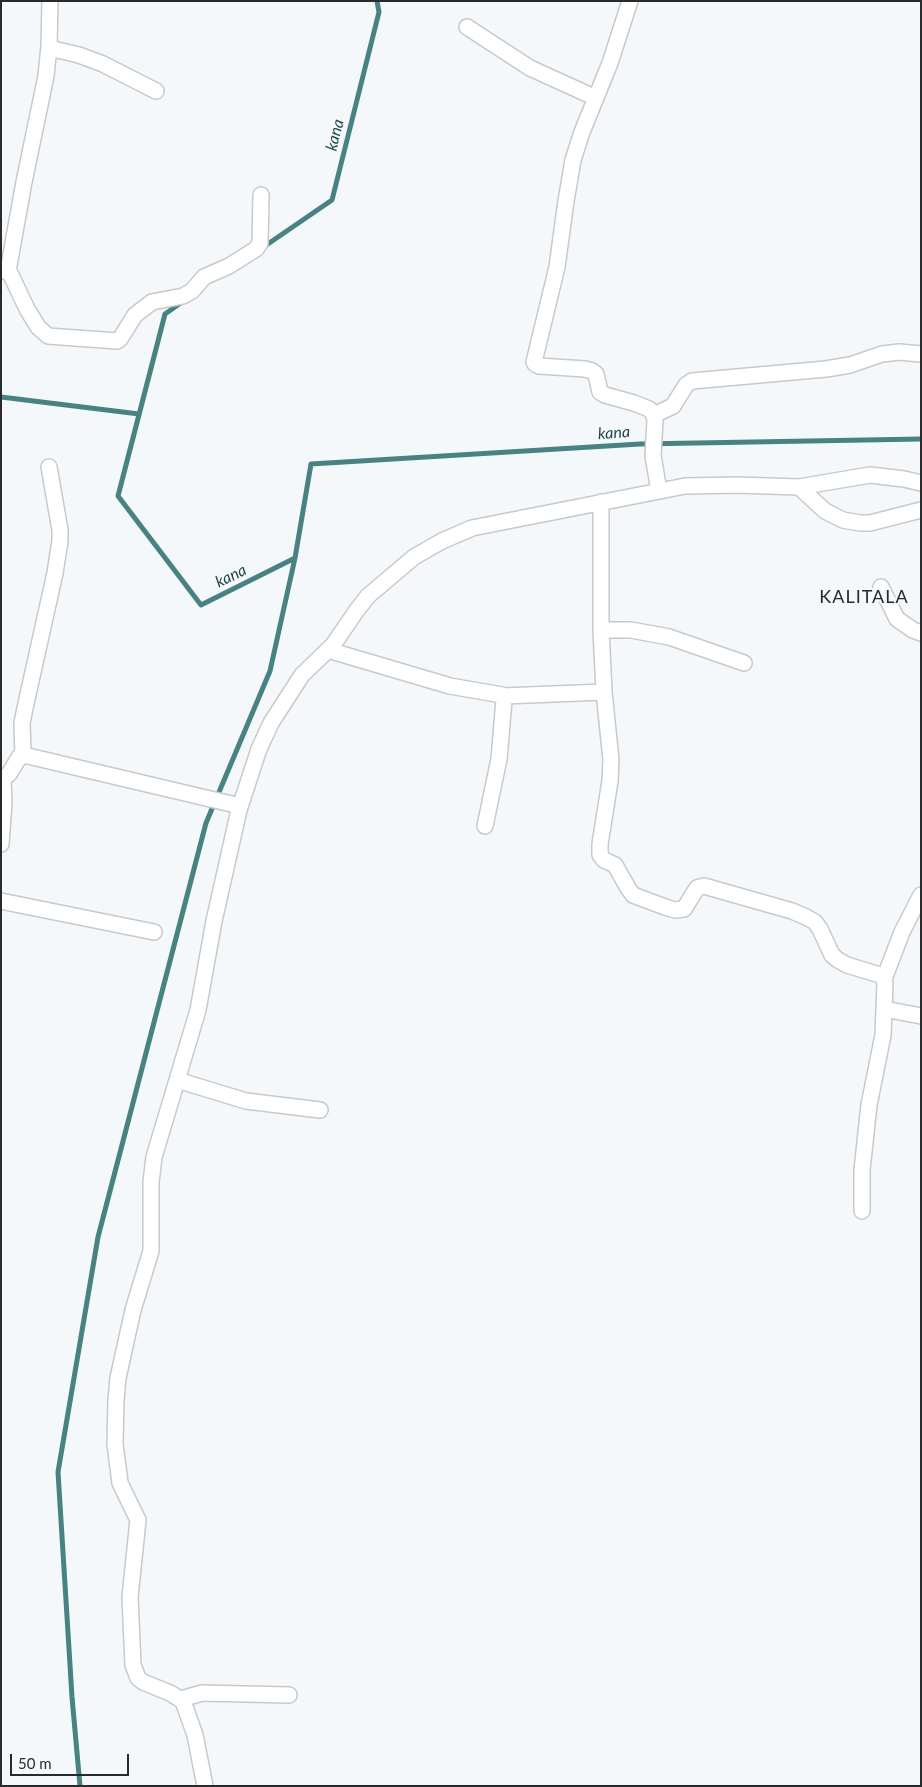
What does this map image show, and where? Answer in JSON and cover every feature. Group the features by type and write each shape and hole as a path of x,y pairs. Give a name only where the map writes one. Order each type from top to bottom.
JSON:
{"street":[{"path":"50,1 49,48 46,76 5,271 12,276 27,309 43,333 48,336 120,339 135,314 152,302 183,296 192,291 204,277 229,266 256,249 260,243 261,195"},
{"path":"630,1 610,63 582,132 573,160 557,267 534,362 539,366 585,369 594,372 600,392 649,409 655,418 653,446 659,491"},
{"path":"467,27 530,68 596,98"},
{"path":"49,48 79,55 103,64 156,91"},
{"path":"655,418 673,406 686,385 692,381 826,369 850,365 882,354 900,352 921,354"},
{"path":"23,756 22,723 55,573 60,541 60,530 49,467"},
{"path":"205,1786 195,1735 186,1707 181,1699 143,1682 138,1678 133,1666 130,1597 138,1520 120,1483 115,1444 116,1400 118,1378 134,1310 151,1251 152,1170 198,1010 214,920 240,806 259,749 271,723 302,675 338,639 368,596 414,557 442,541 472,528 659,491 700,485 799,487 870,476 904,479 921,484"},
{"path":"799,487 830,514 852,522 880,521 921,510"},
{"path":"601,502 601,630 604,692 610,746 610,781 600,844 600,856 615,865 630,892 640,898 665,907 679,910 684,909 697,888 704,886 792,911 815,922 832,955 838,960 847,965 880,975 884,979"},
{"path":"881,587 897,619 921,633"},
{"path":"601,630 651,633 669,637 744,663"},
{"path":"328,650 450,686 503,696 604,692"},
{"path":"485,826 498,759 503,696"},
{"path":"1,844 4,803 2,780 9,774 18,758 23,756 240,806"},
{"path":"862,1211 862,1170 870,1105 881,1053 884,979 902,932 921,894"},
{"path":"1,901 154,932"},
{"path":"884,1008 921,1016"},
{"path":"177,1080 246,1101 320,1110"},
{"path":"181,1699 202,1692 289,1695"}],"waterway":[{"name":"kana","path":"262,248 332,200 379,12 377,1"},
{"name":"kana","path":"182,302 165,314 118,496 201,605 295,558 311,464 640,444 921,439"},
{"path":"1,397 139,414"},
{"path":"80,1786 72,1697 58,1472 98,1237 206,823 270,671 295,558"}],"district":[{"name":"KALITALA","path":"864,597"}]}
